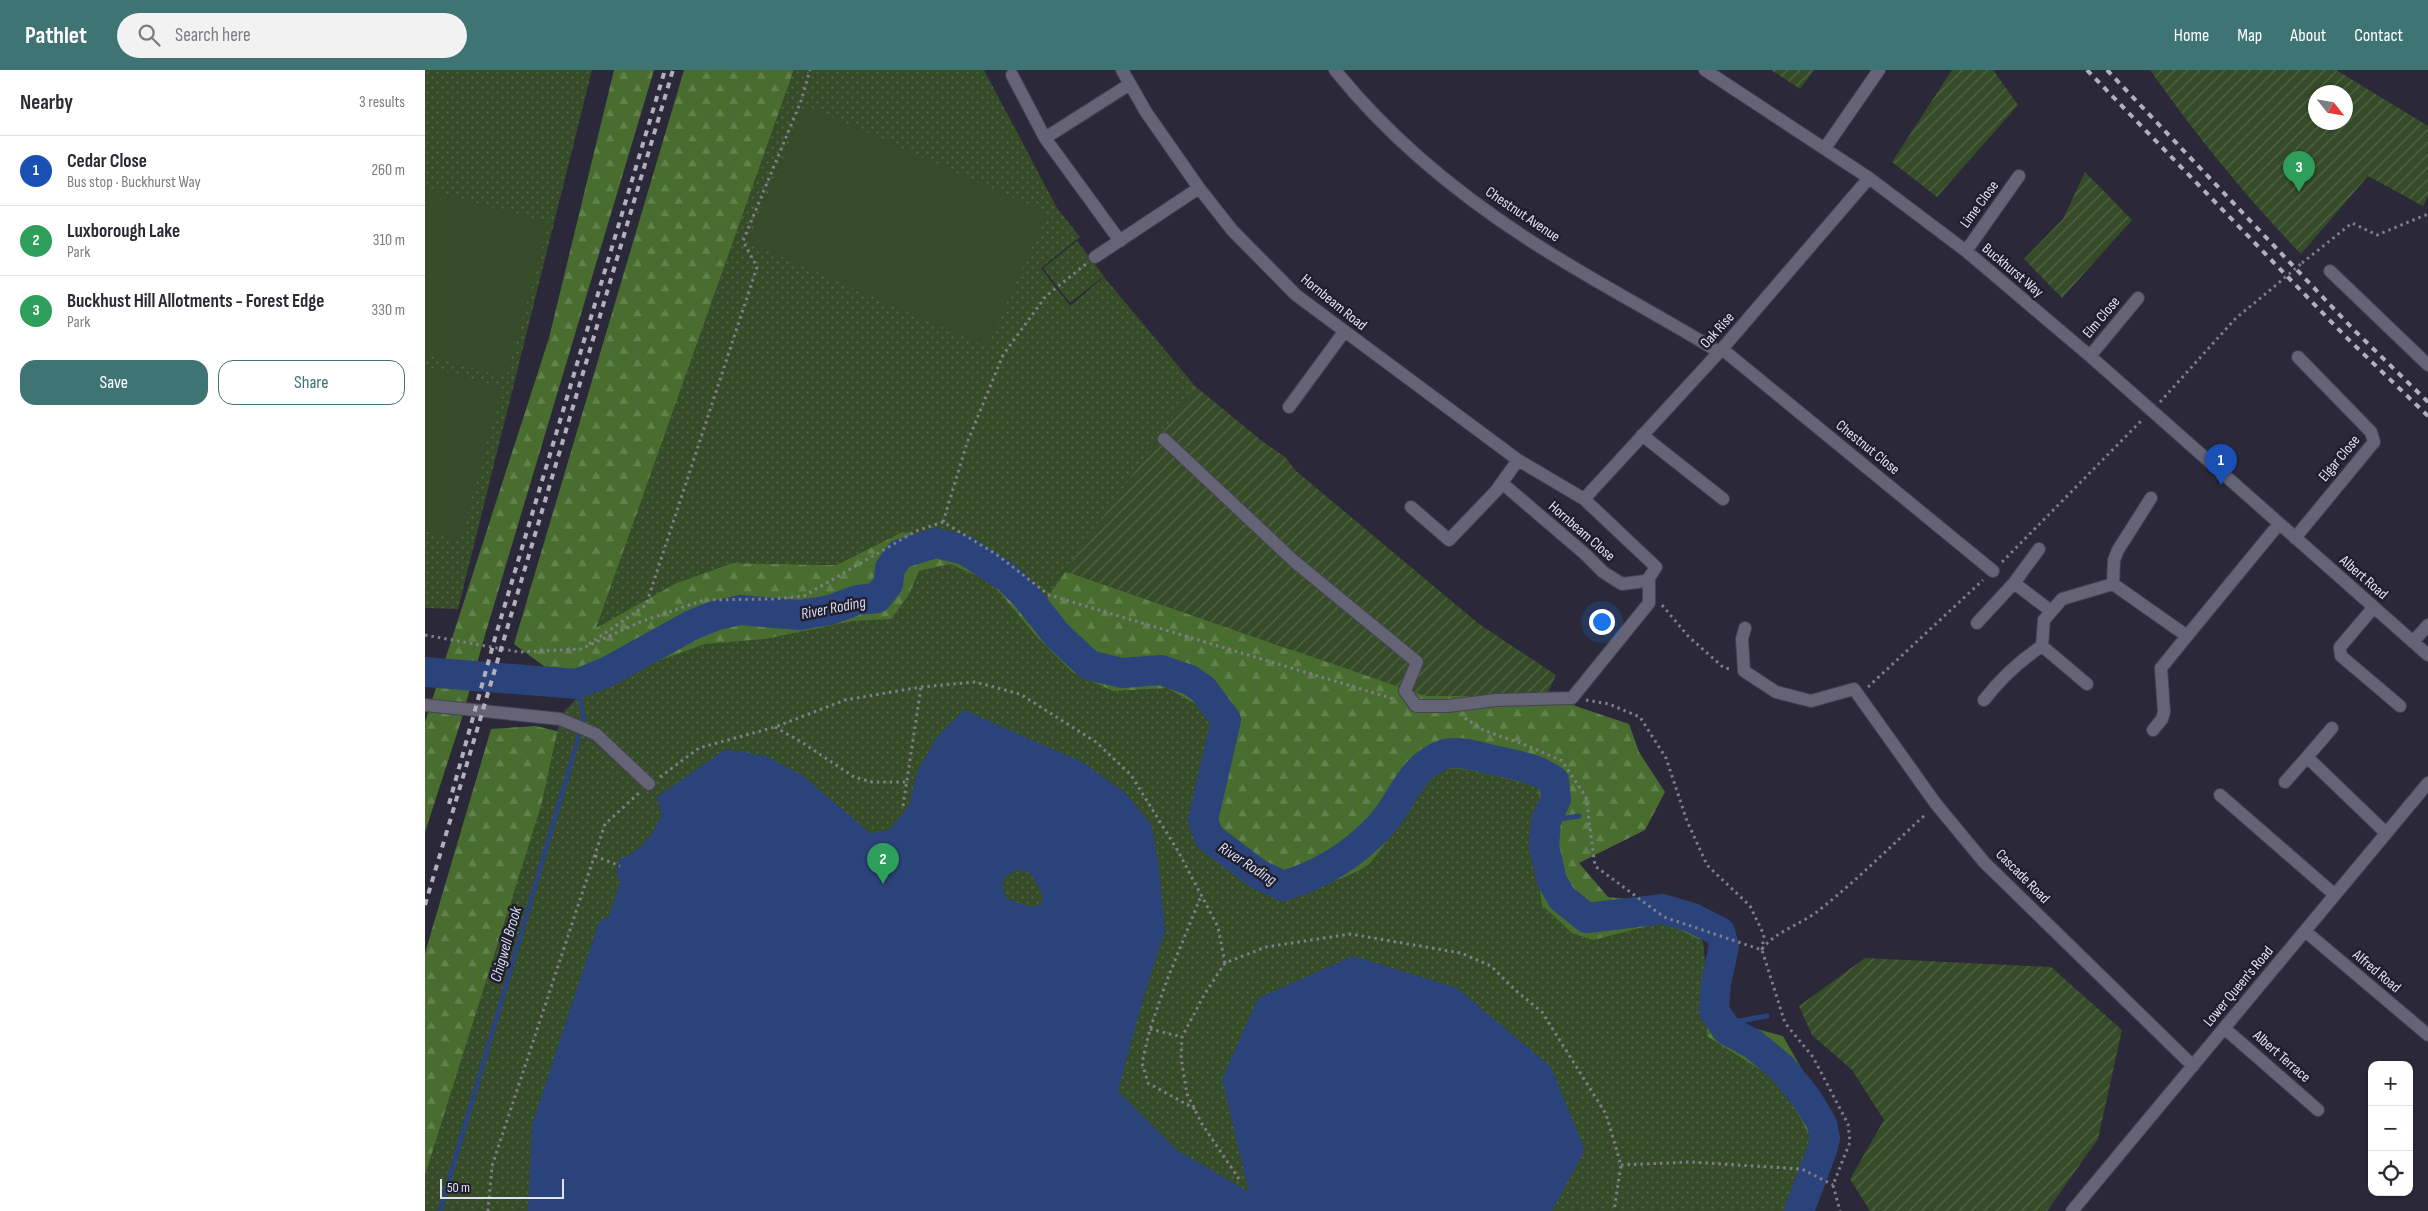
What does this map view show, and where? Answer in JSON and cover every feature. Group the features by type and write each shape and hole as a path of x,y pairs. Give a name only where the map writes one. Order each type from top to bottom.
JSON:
{"street":[{"name":"Hornbeam Road","path":"1122,70 1146,112 1199,188 1232,230 1296,295 1518,460 1585,499"},
{"name":"Chestnut Avenue","path":"1335,70 1354,94 1385,126 1459,190 1544,250 1721,351"},
{"name":"Buckhurst Way","path":"1705,70 1869,178 1966,251 2090,356 2279,524"},
{"path":"1825,148 1879,70"},
{"path":"1012,75 1045,138 1120,241"},
{"path":"1045,138 1130,84"},
{"name":"Lime Close","path":"1966,251 2019,176"},
{"name":"Oak Rise","path":"1585,499 1721,351 1869,178"},
{"path":"1095,257 1199,188"},
{"path":"2330,271 2428,365"},
{"name":"Elm Close","path":"2090,356 2138,298"},
{"path":"1289,407 1344,332"},
{"name":"Chestnut Close","path":"1721,351 1993,571"},
{"name":"Elgar Close","path":"2295,538 2374,442 2371,432 2298,357"},
{"path":"1642,435 1723,499"},
{"path":"1164,439 1295,562 1417,662 1405,690 1416,706 1448,706 1496,700 1572,698 1649,603 1649,584"},
{"path":"1411,508 1449,540 1501,483 1518,460"},
{"name":"Hornbeam Close","path":"1501,483 1585,554 1603,572 1623,584 1645,581 1649,584 1656,567 1585,499"},
{"path":"2113,584 2114,560 2118,550 2151,498"},
{"path":"2153,730 2162,719 2163,712 2161,668 2279,524"},
{"name":"Albert Road","path":"2279,524 2428,655"},
{"path":"1977,624 2014,583 2039,549"},
{"path":"2014,583 2051,611"},
{"path":"2113,584 2187,636"},
{"path":"2042,646 2044,620 2062,599 2113,584"},
{"path":"2374,607 2340,648 2341,656 2399,706"},
{"path":"2413,642 2428,625"},
{"path":"1745,628 1743,639 1744,671 1776,692 1811,701 1856,692"},
{"path":"2042,646 2087,684"},
{"path":"1984,700 2000,680 2023,659 2042,646"},
{"name":"Cascade Road","path":"1856,692 1936,804 1984,862 2193,1066"},
{"path":"425,705 560,719 596,734 649,784"},
{"path":"2285,782 2333,728"},
{"path":"2307,757 2386,833"},
{"name":"Lower Queen's Road","path":"2072,1211 2428,783"},
{"path":"2220,794 2335,895"},
{"name":"Alfred Road","path":"2305,931 2428,1035"},
{"name":"Albert Terrace","path":"2225,1028 2318,1110"}],"path":[{"path":"581,650 646,605 757,267 743,241 801,101 811,70"},
{"path":"1856,692 1993,571 2150,411 2236,318 2323,244 2351,223 2377,235 2428,214"},
{"path":"943,522 967,443 1003,355 1046,296 1095,257"},
{"path":"425,635 519,652 581,650 640,622 704,600 773,599 804,596 916,531 943,522 996,554 1049,595 1416,706"},
{"path":"1649,584 1688,636 1724,668 1744,671"},
{"path":"487,1211 492,1166 605,824 649,784 699,748 775,727 845,700 921,687 975,682 1019,694 1096,742 1131,775 1178,852 1219,927 1225,963"},
{"path":"903,806 921,687"},
{"path":"1572,698 1609,704 1640,717 1666,758 1687,822 1707,865 1750,906 1764,935 1762,950 1785,1024 1813,1058 1848,1124 1850,1142 1833,1185 1840,1211"},
{"path":"1448,706 1483,730 1528,746 1562,761 1586,797 1595,866 1663,917 1762,950"},
{"path":"775,727 854,777 872,782 907,782"},
{"path":"1762,950 1771,938 1804,922 1840,894 1936,804"},
{"path":"595,856 620,866"},
{"path":"1195,1109 1149,1083 1141,1063 1150,1029 1167,980 1201,895"},
{"path":"1239,1179 1215,1145 1187,1094 1181,1058 1182,1037 1204,995 1225,963 1266,947 1350,934 1461,953 1491,966 1542,1012 1606,1114 1621,1165 1614,1211"},
{"path":"1150,1029 1182,1037"},
{"path":"1621,1165 1690,1162 1802,1169 1821,1181 1833,1185"}],"green space":[{"path":"425,70 592,70 458,609 425,608"},
{"path":"614,70 654,70 461,721 425,832 425,722 549,338"},
{"path":"684,70 794,70 597,627 676,583 732,563 836,565 902,532 949,537 1045,601 1065,571 1289,649 1546,696 1629,724 1639,752 1665,792 1645,830 1579,863 1608,897 1699,906 1704,984 1727,1021 1783,1036 1809,1082 1821,1138 1789,1211 1552,1211 629,738 576,690 514,644"},
{"path":"794,70 984,70 1057,208 1080,237 1041,268 1070,306 1104,277 1195,386 1045,601 950,537 902,532 836,565 732,563 676,583 596,628"},
{"path":"1771,70 1814,70 1800,89"},
{"path":"1952,70 1993,70 2018,105 1937,197 1892,162"},
{"path":"2150,70 2336,70 2428,126 2428,196 2423,206 2368,176 2301,254 2241,188 2203,142"},
{"path":"805,105 1047,213 987,347 748,242"},
{"path":"2085,172 2132,220 2062,298 2024,259 2063,219"},
{"path":"425,189 549,223 506,377 425,354"},
{"path":"1077,241 1104,276 1070,303 1043,268"},
{"path":"425,366 502,387 460,541 425,531"},
{"path":"1195,386 1262,441 1285,457 1296,471 1479,624 1556,675 1546,696 1425,696 1065,571"},
{"path":"950,564 991,582 1037,637 1072,672 1113,691 1167,688 1199,706 1213,723 1193,814 1192,834 1231,872 1253,886 1278,898 1341,878 1370,863 1426,783 1445,769 1464,769 1538,786 1540,804 1531,828 1542,905 1572,933 1593,940 1663,922 1703,941 1706,972 1707,1036 1781,1083 1810,1136 1803,1168 1787,1211 425,1211 425,1175 541,806 561,715 576,699 576,690 705,644 765,639 852,621 891,619 908,596 919,571"},
{"path":"536,726 573,735 425,1211 425,953 491,729"},
{"path":"1865,958 2051,967 2122,1030 2098,1139 2047,1211 1870,1211 1850,1179 1884,1120 1852,1070 1812,1035 1799,1006"}],"water":[{"path":"964,710 1084,763 1125,793 1151,824 1158,860 1165,931 1143,999 1118,1091 1177,1150 1249,1192 1222,1079 1258,998 1353,956 1457,988 1551,1067 1585,1150 1552,1211 528,1211 532,1125 599,922 609,916 620,883 616,871 619,860 640,847 654,830 662,815 657,797 726,749 765,756 802,775 870,833 889,830 909,806 917,772 937,737","holes":["1017,869 1030,873 1042,893 1042,904 1031,907 1007,899 1003,889 1003,879"]}],"waterway":[{"name":"River Roding","path":"425,672 577,684 607,672 692,625 714,616 740,610 800,615 830,610 857,600 877,598 888,584 890,568 900,554 936,543 965,550 1008,578 1026,596 1057,635 1089,665 1122,673 1161,670 1190,680 1203,689 1226,720 1203,820 1209,837 1258,874 1283,886 1323,870 1359,846 1388,817 1415,776 1433,759 1451,753 1465,754 1534,770 1554,781 1556,799 1546,821 1544,846 1552,881 1562,898 1587,918 1663,909 1693,918 1720,932 1724,946 1716,983 1714,1011 1727,1030 1753,1044 1782,1068 1807,1099 1822,1124 1825,1138 1822,1150 1799,1211"},
{"name":"Chigwell Brook","path":"440,1211 584,719 577,684"},
{"path":"1546,821 1579,816"},
{"path":"1722,1024 1767,1016"}],"railway":[{"path":"449,804 495,638 665,70"},
{"path":"425,905 673,70"},
{"path":"2087,70 2347,338 2428,416"},
{"path":"2107,70 2354,330 2428,402"}],"place":[{"name":"Buckhust Hill Allotments - Forest Edge","path":"2299,192"},
{"name":"Cedar Close","path":"2221,485"},
{"name":"Luxborough Lake","path":"883,884"}]}
